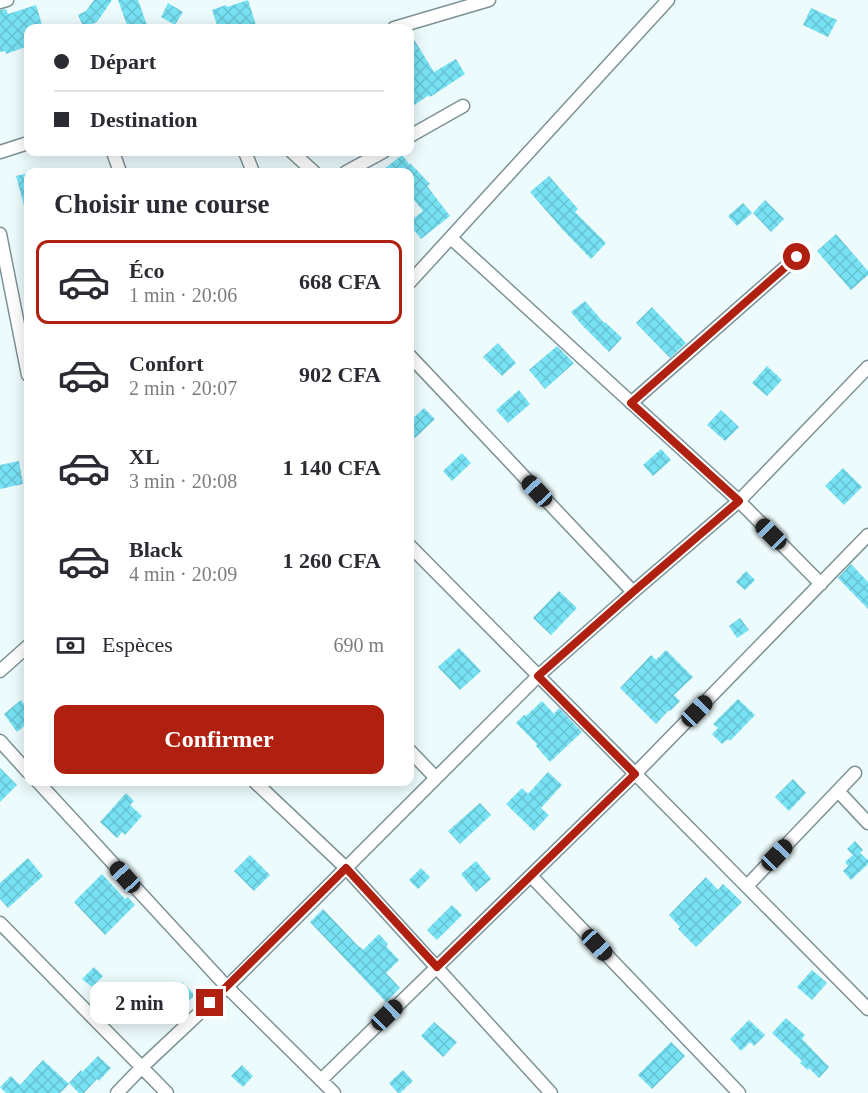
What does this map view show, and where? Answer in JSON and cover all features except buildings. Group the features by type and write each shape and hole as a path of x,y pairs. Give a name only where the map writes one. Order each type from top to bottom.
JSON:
{"street":[{"path":"0,2 7,0"},
{"path":"408,24 489,0"},
{"path":"414,278 668,0"},
{"path":"414,134 463,106"},
{"path":"0,152 24,144"},
{"path":"296,156 310,168"},
{"path":"353,168 375,156"},
{"path":"0,234 2,255 24,357"},
{"path":"451,238 739,501 821,584"},
{"path":"631,403 797,257"},
{"path":"414,360 633,592"},
{"path":"117,1093 227,987 538,676 739,501 868,367"},
{"path":"321,1080 635,774 868,535"},
{"path":"414,550 868,1009"},
{"path":"0,671 24,650"},
{"path":"0,741 24,768"},
{"path":"414,755 436,778"},
{"path":"747,886 855,773"},
{"path":"42,786 227,987 334,1093"},
{"path":"259,786 346,868 551,1093"},
{"path":"838,791 868,824"},
{"path":"531,876 738,1093"},
{"path":"0,923 167,1093"}],"route":[{"path":"210,1003 346,868 437,967 635,774 538,676 739,501 631,403 797,257"}]}
